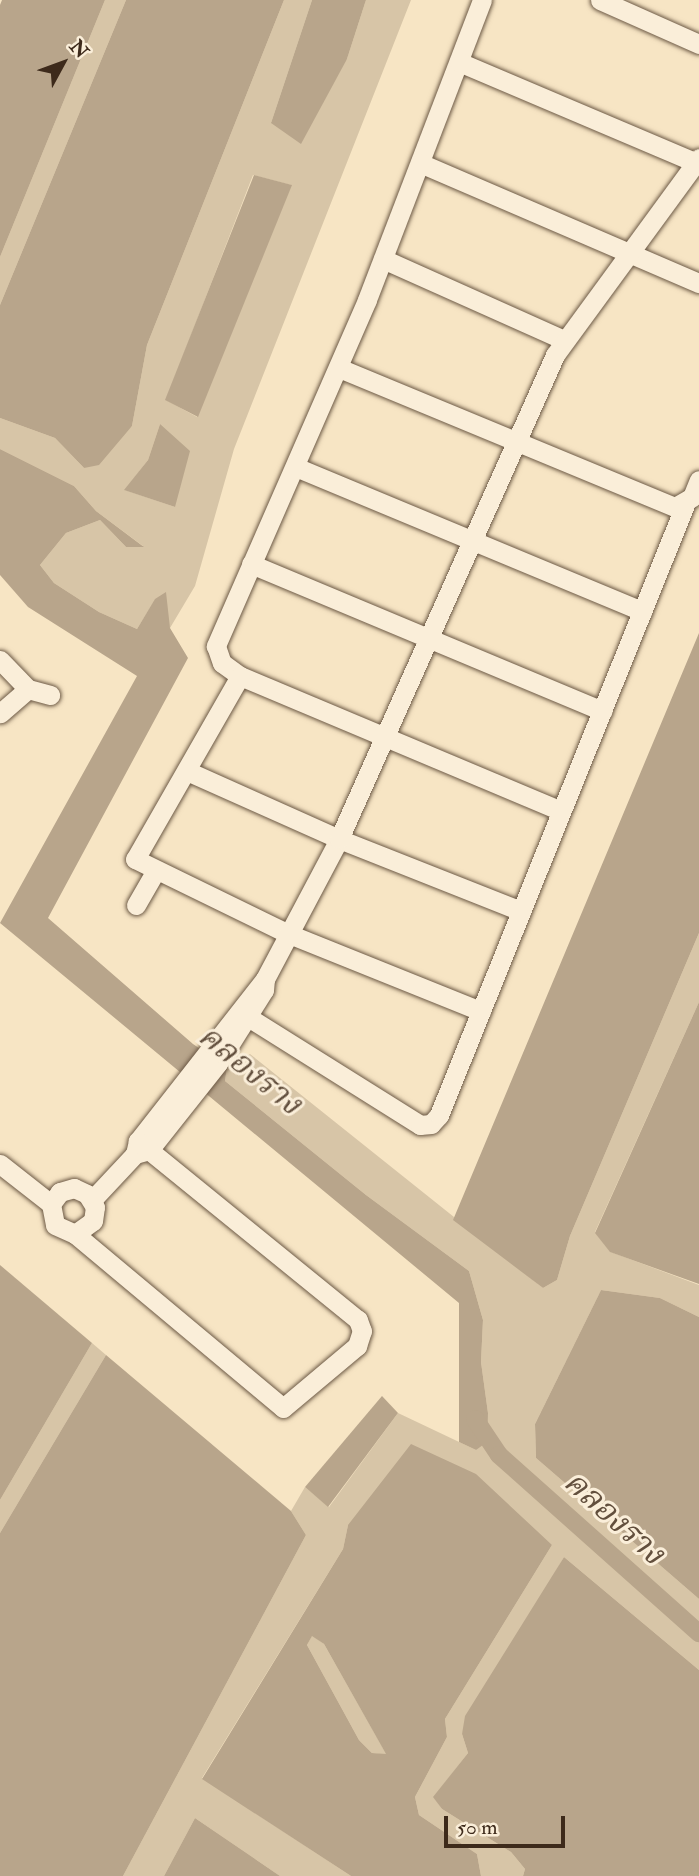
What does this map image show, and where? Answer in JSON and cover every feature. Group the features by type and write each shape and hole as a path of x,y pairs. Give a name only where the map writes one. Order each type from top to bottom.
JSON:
{"street":[{"path":"482,0 383,260 298,468 251,564 216,646 222,663 240,676 382,738 561,811"},
{"path":"600,0 699,44"},
{"path":"212,1057 248,1017 265,979 339,839 469,539 564,340 633,254 698,162 459,62"},
{"path":"420,163 699,282"},
{"path":"383,260 564,340"},
{"path":"339,368 675,507 685,505"},
{"path":"298,468 642,611"},
{"path":"248,1017 420,1125 430,1124 439,1115 685,505 699,480"},
{"path":"251,564 602,711"},
{"path":"0,660 28,689 50,695"},
{"path":"240,676 187,771 135,853 139,864 289,934 481,1011"},
{"path":"0,713 28,689"},
{"path":"187,771 339,839 521,911"},
{"path":"136,905 155,872"},
{"path":"75,1234 93,1222 92,1200 141,1148 190,1087 265,979"},
{"path":"0,1164 51,1204 55,1225 75,1234 283,1408 357,1346 362,1331 358,1320 141,1148"},
{"path":"51,1204 60,1192 74,1188 92,1200"}],"shaded area":[{"path":"105,0 126,0 0,305 0,257"},
{"path":"284,0 312,0 271,123 347,59 366,0 411,0 234,449 195,586 170,628 155,600 137,629 99,612 54,583 40,565 66,533 100,520 126,547 143,546 96,511 74,486 0,449 0,418 55,438 84,468 132,426 147,345","holes":["253,175 291,185 197,417 166,400","160,424 175,507 125,490 148,460"]},
{"path":"699,933 699,1002 595,1232 611,1252 699,1285 699,1317 660,1298 601,1290 535,1424 536,1458 699,1599 699,1670 564,1557 462,1734 468,1753 434,1797 442,1809 511,1852 525,1869 523,1876 481,1876 477,1854 419,1815 415,1797 447,1737 445,1719 552,1545 348,1525 343,1549 202,1778 351,1876 280,1876 195,1818 164,1876 123,1876 306,1535 291,1511 305,1487 329,1507 398,1413 476,1450 488,1413 481,1362 483,1320 469,1271 366,1195 225,1081 227,1067 250,1054 543,1288 557,1280 570,1236"},
{"path":"92,1343 106,1355 0,1533 0,1500"},
{"path":"312,1635 324,1644 387,1755 372,1753 359,1740 307,1645"}],"water":[{"path":"2,0 105,0 0,257 0,5"},
{"path":"126,0 284,0 147,345 132,426 99,465 84,468 55,438 0,418 0,305"},
{"path":"312,0 366,0 347,59 301,144 271,123"},
{"path":"254,175 292,185 198,417 165,400"},
{"path":"160,424 190,451 175,507 124,490 148,460"},
{"path":"0,449 74,486 96,511 144,547 126,547 100,520 66,533 40,565 54,583 99,612 137,629 155,599 166,592 170,628 188,658 48,918 193,1044 227,1067 225,1081 366,1195 469,1271 483,1320 481,1362 488,1413 487,1442 476,1450 459,1442 459,1303 0,923 137,676 28,607 0,575"},
{"path":"699,633 699,933 570,1236 557,1280 543,1288 453,1220"},
{"path":"699,1002 699,1284 610,1252 595,1233"},
{"path":"0,1265 92,1343 0,1500"},
{"path":"601,1290 660,1298 699,1317 699,1599 536,1458 535,1424"},
{"path":"106,1355 291,1511 306,1535 123,1876 0,1876 0,1533"},
{"path":"382,1396 398,1413 328,1507 305,1487"},
{"path":"411,1444 476,1474 552,1545 445,1719 447,1737 415,1797 419,1815 477,1854 481,1876 351,1876 202,1779 343,1549 348,1525","holes":["312,1636 324,1644 386,1754 372,1753 359,1740 307,1645"]},
{"path":"564,1557 699,1670 699,1876 523,1876 525,1869 511,1852 442,1809 433,1797 468,1753 462,1734 465,1716"},
{"path":"195,1818 280,1876 164,1876"}],"waterway":[{"name":"คลองราง","path":"475,1419 499,1455 699,1633"}]}
